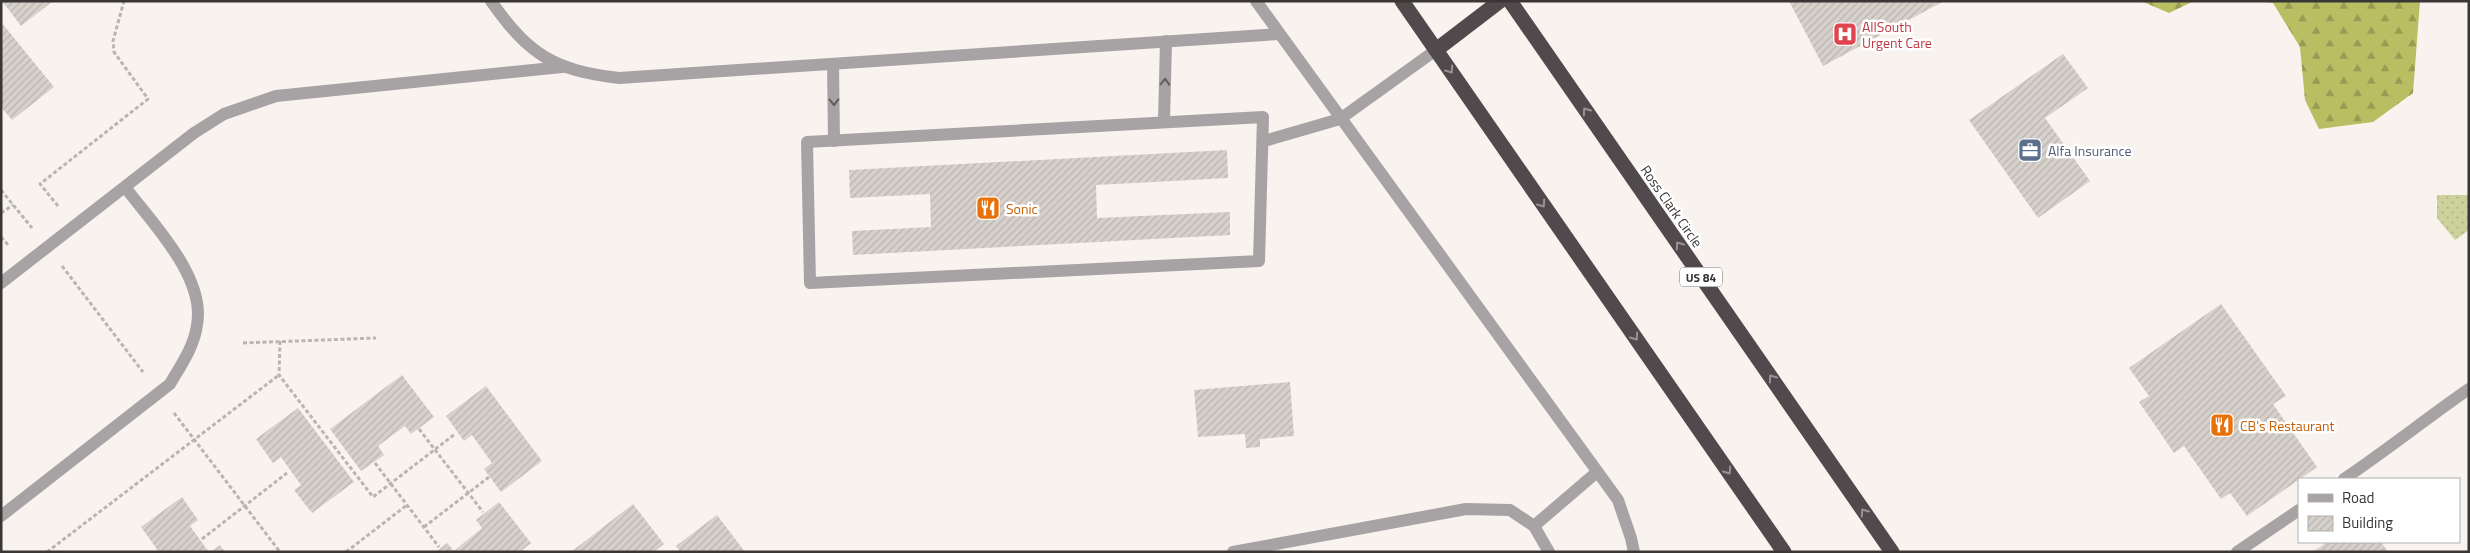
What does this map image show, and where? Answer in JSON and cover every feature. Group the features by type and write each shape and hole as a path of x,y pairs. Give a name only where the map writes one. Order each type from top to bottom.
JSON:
{"highway":[{"path":"1402,1 1784,552"},
{"path":"1436,50 1500,1"},
{"name":"Ross Clark Circle","path":"1510,1 1892,552"}],"street":[{"path":"491,1 512,32 539,53 562,67 589,74 619,78 1279,34"},
{"path":"1256,1 1618,500 1632,538 1634,552"},
{"path":"1164,122 1166,41"},
{"path":"1264,141 1340,118 1436,50"},
{"path":"833,64 834,141"},
{"path":"1,283 194,132 224,114 276,96 562,67"},
{"path":"1263,117 1264,141 1259,261 810,283 807,142 1164,122 1263,117"},
{"path":"1,516 170,384 188,355 198,324 196,294 188,272 125,187"},
{"path":"2345,478 2387,450 2409,431 2469,389"},
{"path":"1534,526 1597,472"},
{"path":"1233,552 1466,509 1510,510 1534,526 1549,552"},
{"path":"2237,552 2298,511"}],"path":[{"path":"52,213 59,208 40,184 148,99 114,52 113,41 124,1"},
{"path":"1,190 33,230"},
{"path":"1,213 13,204"},
{"path":"25,235 40,224"},
{"path":"1,236 10,247 18,241"},
{"path":"47,247 280,552"},
{"path":"243,343 376,338"},
{"path":"280,341 279,375 373,497 455,434"},
{"path":"46,552 279,375"},
{"path":"419,429 483,512"},
{"path":"375,463 439,547"},
{"path":"202,539 287,473"},
{"path":"424,527 488,477"},
{"path":"346,552 407,506"}],"green space":[{"path":"2141,1 2194,1 2169,13"},
{"path":"2254,1 2420,1 2413,93 2373,122 2319,129 2305,100 2300,47 2273,3"},
{"path":"2437,195 2469,195 2469,230 2455,240 2437,218"}],"building":[{"path":"2,1 53,1 21,26"},
{"name":"AllSouth Urgent Care","path":"1789,1 1944,1 1823,66"},
{"path":"1,22 54,87 12,120 1,107"},
{"name":"Alfa Insurance","path":"2063,54 2088,88 2045,118 2090,181 2038,218 1969,120"},
{"path":"1227,150 1228,178 1096,185 1097,218 1230,212 1230,235 853,255 852,231 931,227 930,194 850,198 849,170"},
{"name":"CB's Restaurant","path":"2221,304 2286,396 2273,404 2317,467 2301,478 2298,478 2298,480 2247,516 2230,493 2221,499 2184,446 2174,453 2139,402 2149,396 2129,368"},
{"path":"402,375 434,417 411,434 405,426 378,446 384,455 361,471 330,429"},
{"path":"1290,382 1294,436 1260,439 1260,447 1246,448 1245,434 1198,437 1194,390"},
{"path":"486,386 542,461 501,492 484,469 492,463 472,435 464,441 446,416"},
{"path":"298,408 354,482 312,513 294,490 301,485 281,457 273,463 256,439"},
{"path":"182,497 198,520 190,526 209,552 159,552 141,527"},
{"path":"499,502 531,543 520,552 436,552 447,543 454,551 482,528 476,520"},
{"path":"633,504 664,544 654,552 571,552"},
{"path":"717,515 745,552 680,552 676,546"},
{"path":"2326,543 2382,543 2388,552 2313,552"},
{"path":"220,545 225,552 211,552"}],"place":[{"name":"AllSouth Urgent Care","path":"1845,34"},
{"name":"Alfa Insurance","path":"2030,150"},
{"name":"Sonic","path":"988,208"},
{"name":"CB's Restaurant","path":"2222,425"}]}
